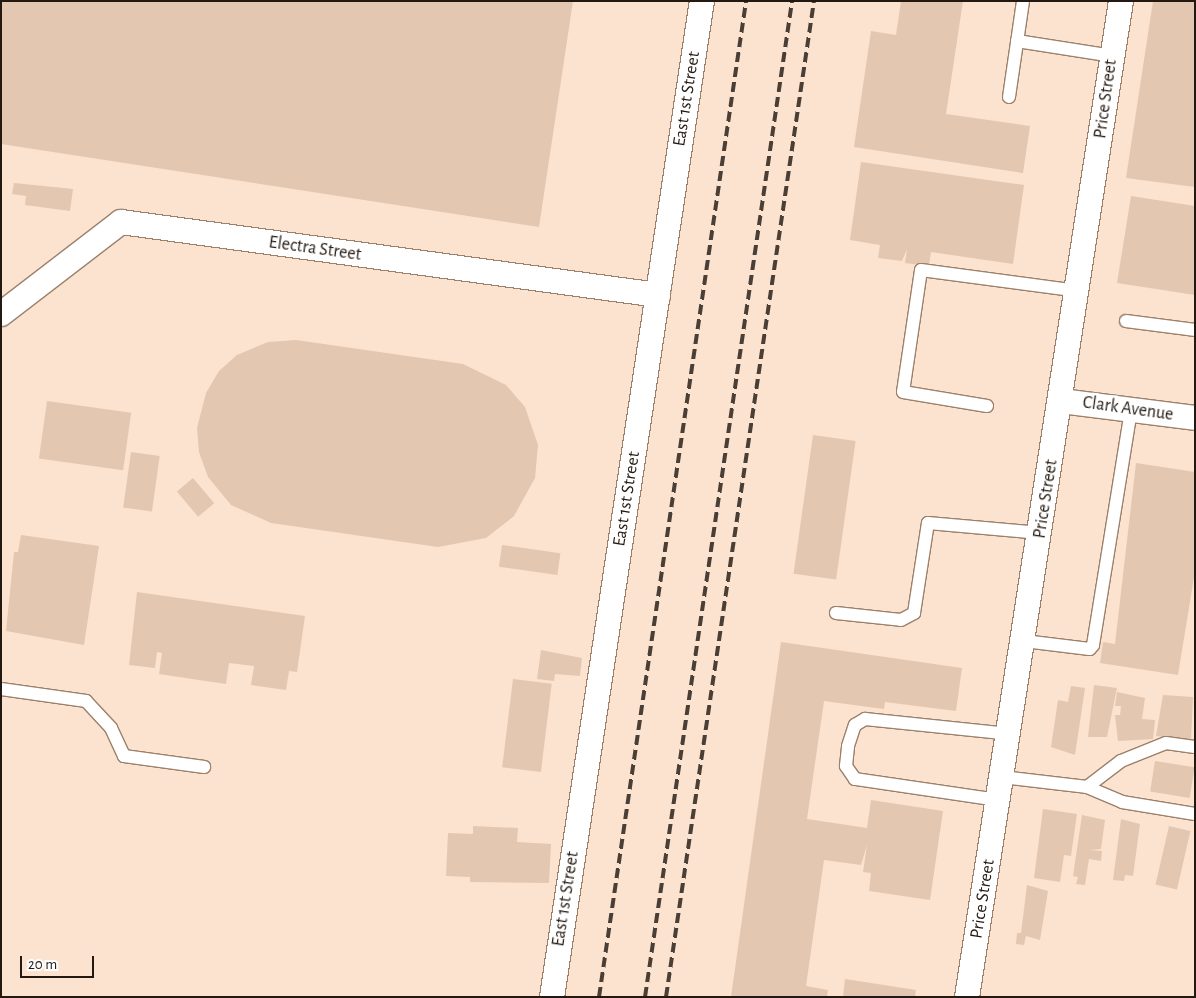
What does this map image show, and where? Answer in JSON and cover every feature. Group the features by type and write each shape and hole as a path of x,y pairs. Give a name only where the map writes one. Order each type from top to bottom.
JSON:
{"street":[{"name":"East 1st Street","path":"552,997 702,1"},
{"name":"Price Street","path":"967,997 1041,533 1121,1"},
{"name":"Electra Street","path":"1,314 121,222 658,295"},
{"name":"Clark Avenue","path":"1061,400 1195,418"}],"lane":[{"path":"1009,98 1023,1"},
{"path":"1017,42 1113,56"},
{"path":"986,406 903,392 921,270 1078,291"},
{"path":"1126,321 1195,330"},
{"path":"1024,641 1090,649 1093,645 1131,410"},
{"path":"836,613 901,620 914,613 928,523 1041,533"},
{"path":"1,689 86,701 110,728 124,756 204,767"},
{"path":"1009,734 865,719 855,725 848,746 846,766 855,779 1000,789 1087,788 1122,802 1195,814"},
{"path":"1087,788 1121,760 1166,743 1195,747"}],"building":[{"path":"1,1 573,1 539,227 1,144"},
{"path":"901,1 963,1 946,114 1030,126 1023,173 854,147 871,31 896,35"},
{"path":"1153,1 1195,1 1195,187 1126,178"},
{"path":"861,162 1024,185 1013,264 931,252 929,266 905,263 907,249 902,261 878,258 880,245 850,240"},
{"path":"14,183 73,189 70,211 25,205 26,196 12,194"},
{"path":"1131,196 1195,206 1195,295 1117,283"},
{"path":"296,340 463,364 506,385 525,407 538,445 535,478 514,516 486,538 438,547 271,523 231,505 208,477 199,452 197,428 206,393 219,371 237,355 268,342"},
{"path":"47,401 131,413 123,470 39,458"},
{"path":"813,435 856,441 836,580 794,574"},
{"path":"131,452 160,456 152,511 123,507"},
{"path":"1136,463 1195,472 1195,571 1178,675 1100,663 1103,642 1115,644"},
{"path":"193,478 214,503 198,517 177,491"},
{"path":"21,535 99,546 84,645 6,631 14,552 18,552"},
{"path":"502,545 560,553 557,575 499,567"},
{"path":"137,592 305,616 297,672 289,671 286,690 251,685 254,666 229,663 226,684 159,674 162,653 157,652 155,668 129,665"},
{"path":"781,642 962,668 956,711 885,702 884,709 824,701 807,819 867,828 871,800 943,811 930,900 869,891 871,873 863,872 867,845 861,865 824,860 806,986 828,990 827,997 731,997"},
{"path":"541,650 582,658 580,676 555,674 554,681 537,679"},
{"path":"513,679 552,684 541,772 502,767"},
{"path":"1094,685 1117,688 1107,737 1088,737"},
{"path":"1071,686 1085,688 1075,755 1051,747 1058,700 1068,702"},
{"path":"1117,692 1145,698 1142,719 1155,720 1153,739 1118,741 1115,715 1120,715 1121,706 1115,706"},
{"path":"1163,695 1193,697 1191,740 1156,736"},
{"path":"1155,761 1195,767 1190,798 1150,792"},
{"path":"1043,809 1077,814 1071,856 1064,855 1060,882 1034,878"},
{"path":"1082,815 1105,820 1101,849 1090,850 1102,851 1101,861 1089,859 1085,885 1076,884 1078,877 1073,876"},
{"path":"1121,819 1140,824 1133,876 1125,875 1124,881 1113,880"},
{"path":"473,826 518,828 517,842 551,844 549,883 470,882 470,877 446,876 448,833 473,834"},
{"path":"1169,826 1190,831 1177,889 1156,884"},
{"path":"1027,885 1048,891 1040,940 1026,936 1024,945 1016,944 1017,933 1021,933"},
{"path":"845,979 916,990 915,997 843,997"}],"railway":[{"path":"599,997 746,1"},
{"path":"645,997 792,1"},
{"path":"666,997 814,1"}]}
